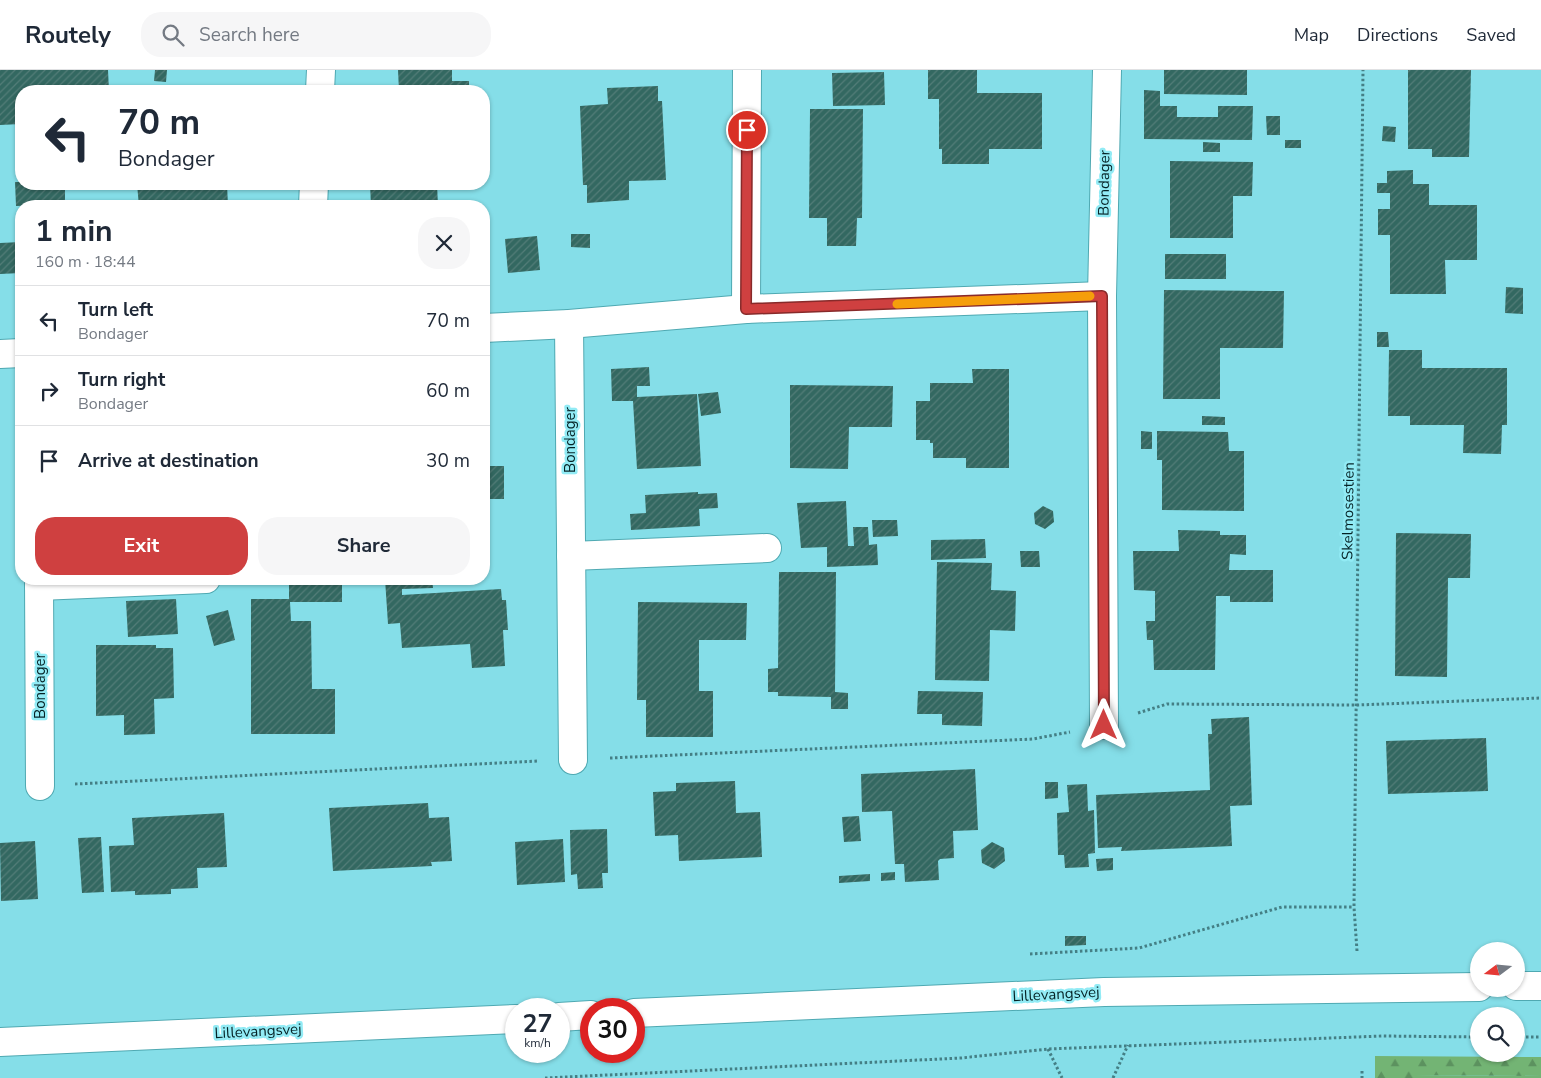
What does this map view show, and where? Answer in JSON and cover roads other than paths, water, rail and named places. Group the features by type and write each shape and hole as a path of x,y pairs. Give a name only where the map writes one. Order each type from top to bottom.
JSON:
{"street":[{"path":"320,85 321,70"},
{"path":"746,309 747,70"},
{"name":"Bondager","path":"1104,725 1102,296 1106,70"},
{"path":"490,328 569,324 746,309 1102,296"},
{"name":"Bondager","path":"569,324 573,760"},
{"path":"0,354 15,353"},
{"path":"571,556 768,548"},
{"name":"Bondager","path":"39,585 40,786"},
{"path":"1525,986 1541,986"},
{"name":"Lillevangsvej","path":"645,1013 1104,992 1470,987"},
{"name":"Lillevangsvej","path":"0,1042 505,1019"}]}
